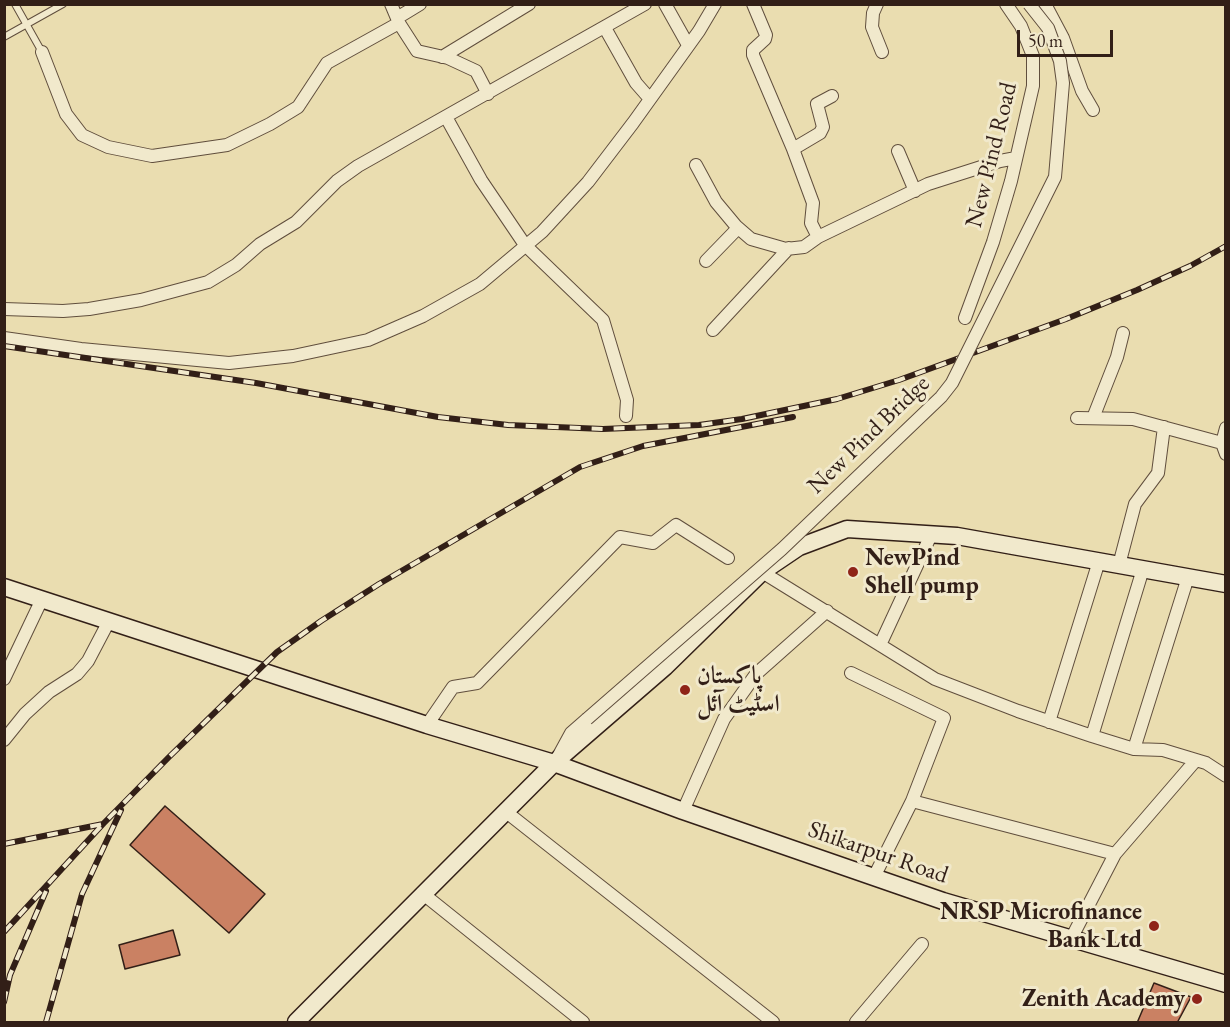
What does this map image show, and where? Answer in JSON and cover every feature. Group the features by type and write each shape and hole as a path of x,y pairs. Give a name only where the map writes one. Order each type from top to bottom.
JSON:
{"main road":[{"path":"296,1023 422,893 554,763 665,667 762,572 799,547 847,529 957,536 1226,584"},
{"name":"Shikarpur Road","path":"4,587 427,725 554,763 683,811 943,901 1226,984"}],"street":[{"path":"391,4 398,21 417,51 442,57 476,71 488,94"},
{"path":"42,52 66,114 82,135 108,147 152,156 227,145 270,124 298,107 327,63 398,21 420,4"},
{"path":"442,57 529,4"},
{"path":"4,309 63,311 89,309 141,300 208,282 236,265 260,244 296,222 337,180 358,166 645,4"},
{"path":"665,4 688,45"},
{"path":"4,338 230,363 293,356 368,340 423,315 480,284 542,232 588,182 650,99 715,4"},
{"path":"753,4 766,35 765,39 753,50 753,55 813,203 811,223 818,237"},
{"path":"877,4 873,13 872,27 882,52"},
{"name":"New Pind Road","path":"966,318 993,242 1033,86 1033,56 1021,26 1006,4"},
{"name":"New Pind Bridge","path":"554,763 571,732 782,549 941,397 952,382 1055,177 1063,83 1060,61 1048,28 1029,4"},
{"path":"1045,4 1063,38 1082,91 1093,110"},
{"path":"605,28 636,83 650,99"},
{"path":"793,149 820,133 823,127 817,104 832,96"},
{"path":"446,117 481,180 525,245 603,320 627,400 626,416"},
{"path":"898,151 915,191"},
{"path":"696,165 716,202 751,240 778,248 789,248 804,247 818,237 928,184 1016,158"},
{"path":"706,261 738,228"},
{"path":"713,330 789,248"},
{"path":"1093,418 1117,357 1123,333"},
{"path":"1077,418 1133,419 1224,448 1226,428"},
{"path":"1119,565 1135,504 1158,472 1164,428"},
{"path":"427,725 453,687 477,683 620,537 653,543 676,525 728,558"},
{"path":"880,645 931,535"},
{"path":"1049,722 1098,561"},
{"path":"1092,736 1143,569"},
{"path":"762,572 935,679 1092,736 1134,749 1162,750 1206,763 1226,776"},
{"path":"1134,749 1188,577"},
{"path":"4,679 42,599"},
{"path":"683,811 724,719 756,674 827,611"},
{"path":"4,740 25,714 49,692 77,674 88,662 110,621"},
{"path":"851,674 944,718 912,801 874,877"},
{"path":"1071,939 1115,854 1196,760"},
{"path":"912,801 1115,854"},
{"path":"505,811 773,1023"},
{"path":"422,893 583,1023"},
{"path":"856,1023 922,944"}],"lane":[{"path":"15,4 42,52"},
{"path":"4,37 63,4"}],"building":[{"path":"165,806 265,894 229,933 130,845"},
{"path":"173,930 180,955 125,969 119,945"},
{"path":"1154,983 1191,997 1177,1023 1137,1023"}],"railway":[{"path":"4,346 256,383 438,417 508,425 603,429 699,425 742,419 837,399 899,380 1066,319 1137,290 1190,266 1226,246"},
{"path":"4,932 103,824 169,757 277,652 321,621 379,584 580,467 643,446 793,417"},
{"path":"46,1022 82,894 121,810"},
{"path":"4,844 103,824"},
{"path":"4,1002 10,975 46,891"}],"place":[{"name":"NewPind Shell pump","path":"853,572"},
{"name":"پاکستان اسٹیٹ آئل","path":"685,690"},
{"name":"NRSP Microfinance Bank Ltd","path":"1154,926"},
{"name":"Zenith Academy","path":"1197,999"}]}
